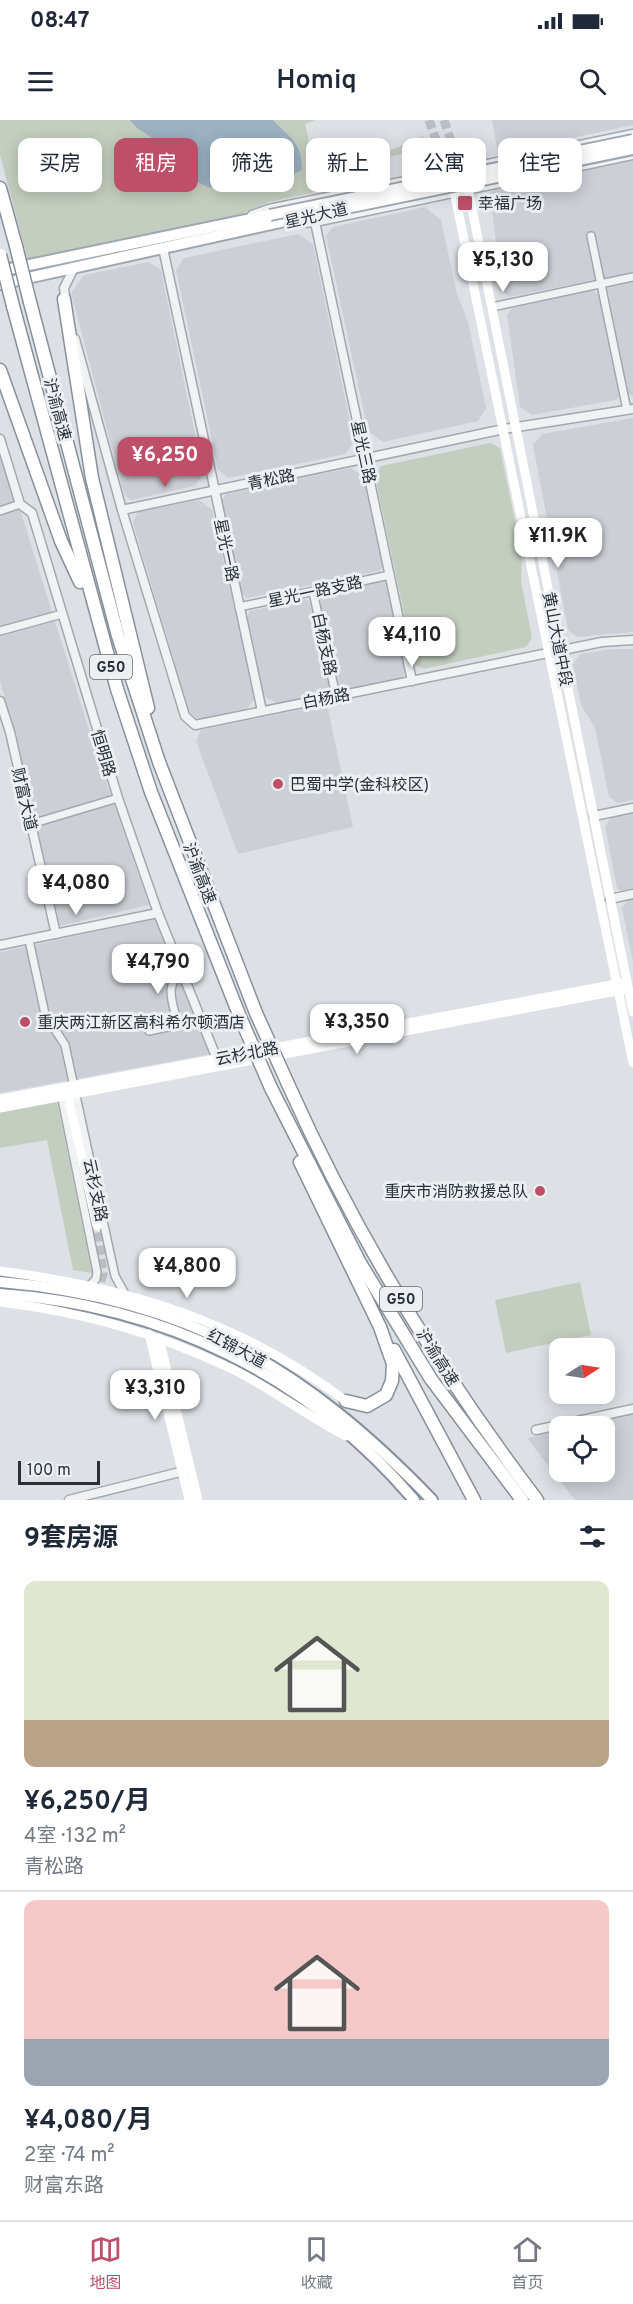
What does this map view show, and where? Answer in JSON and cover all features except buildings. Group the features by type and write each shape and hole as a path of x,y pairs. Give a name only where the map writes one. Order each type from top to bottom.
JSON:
{"highway":[{"name":"沪渝高速","path":"0,188 118,636 159,762 256,1012 313,1140 372,1252 496,1446 537,1500"},
{"name":"沪渝高速","path":"0,255 95,613 151,792 240,1017 291,1129 360,1263 431,1379 522,1500"},
{"path":"64,299 92,478 139,661 159,762"},
{"path":"0,370 62,542 95,613"},
{"path":"291,1129 302,1166 390,1353 394,1371 386,1395 377,1401 357,1406 346,1401"},
{"path":"364,1296 474,1500"},
{"path":"496,1446 545,1500"}],"main road":[{"name":"星光大道","path":"0,284 163,248 269,220 633,140"},
{"name":"星光大道","path":"0,271 238,220 303,217 633,148"},
{"name":"黄山大道中段","path":"454,192 550,653 626,986"},
{"name":"黄山大道中段","path":"469,192 626,986"},
{"path":"626,986 633,1012"},
{"path":"626,986 633,1064"},
{"name":"云杉北路","path":"67,1091 626,986"},
{"path":"0,1099 67,1091"},
{"path":"0,1108 67,1091"},
{"path":"67,1091 97,1226"},
{"name":"红锦大道","path":"0,1271 90,1285 124,1293 194,1316 283,1359 346,1401"},
{"name":"红锦大道","path":"0,1282 64,1289 141,1306 193,1325 246,1350 338,1411 392,1459 432,1500"},
{"name":"红锦大道","path":"0,1294 73,1302 138,1317 239,1359 297,1393 363,1445 414,1500"},
{"name":"红锦大道","path":"0,1302 60,1309 149,1334 234,1370 315,1420 363,1445"},
{"path":"0,1307 40,1311"},
{"path":"149,1334 184,1471 198,1500"},
{"path":"159,1338 189,1500"}],"street":[{"path":"486,163 633,134"},
{"path":"486,185 633,155"},
{"path":"238,220 268,209 402,180"},
{"path":"269,220 315,222 450,192"},
{"name":"星光三路","path":"315,222 412,681"},
{"path":"591,236 630,410"},
{"name":"星光一路","path":"163,248 262,711"},
{"path":"74,268 66,280 64,299 122,510"},
{"path":"492,307 633,277"},
{"name":"青松路","path":"122,510 504,429 630,410"},
{"name":"恒明路","path":"0,439 20,504 32,513 118,798 158,912 219,1063"},
{"path":"0,512 20,504"},
{"name":"白杨路","path":"122,510 185,716 195,725 602,642 633,640"},
{"name":"星光一路支路","path":"239,607 390,575"},
{"name":"白杨支路","path":"313,592 336,696"},
{"path":"0,632 62,614"},
{"name":"财富大道","path":"0,701 56,933"},
{"path":"31,824 118,798"},
{"path":"594,816 633,808"},
{"path":"610,899 633,894"},
{"path":"0,945 158,912"},
{"path":"29,939 45,1014 65,1045 67,1091"},
{"path":"149,1031 172,1026 176,1018 171,981 181,970"},
{"name":"云杉支路","path":"67,1091 106,1235 117,1285 124,1293"},
{"name":"云杉支路","path":"67,1091 90,1236 98,1272 96,1279 90,1285"},
{"path":"90,1236 99,1242 106,1235"},
{"path":"93,1252 108,1245"},
{"path":"536,1430 633,1409"},
{"path":"69,1500 184,1471"}],"shaded area":[{"path":"492,120 633,120 633,125 572,138 498,138 498,154"},
{"path":"633,160 633,397 628,393 605,278 509,297 502,290 490,193 498,188 498,192 582,192 582,171"},
{"path":"425,207 441,220 457,294 468,322 486,408 478,421 383,442 368,431 326,236 333,227"},
{"path":"298,234 313,244 354,441 346,454 228,478 218,469 176,270 184,258"},
{"path":"148,262 161,270 203,473 195,486 131,500 124,494 71,293 84,275"},
{"path":"593,290 598,294 620,395 616,400 532,415 520,407 507,315 512,308"},
{"path":"633,418 633,632 577,637 568,630 533,445 542,434"},
{"path":"0,446 96,752 149,905 60,926 10,714 0,682"},
{"path":"351,468 365,478 384,565 379,571 248,598 241,594 221,502 226,494"},
{"path":"199,500 212,510 255,698 247,709 198,719 189,712 133,523 138,512"},
{"path":"381,580 388,584 406,670 402,679 345,690 337,684 319,602 324,591"},
{"path":"305,599 312,603 329,686 326,693 276,703 264,696 246,619 250,611"},
{"path":"613,649 633,649 633,800 618,803 609,797 595,728 581,705 573,665 580,654"},
{"name":"巴蜀中学(金科校区)","path":"327,704 353,827 238,854 196,741 201,730"},
{"path":"633,813 633,889 622,892 617,888 605,827 611,817"},
{"path":"633,899 633,962 622,908 628,900"},
{"path":"157,919 212,1054 0,1093 0,952"},
{"path":"633,1415 633,1500 575,1500 561,1482 615,1482 615,1419"},
{"path":"549,1433 549,1466 527,1438"}],"green space":[{"path":"0,120 315,120 305,124 308,138 306,138 306,192 315,192 269,202 234,217 28,261 0,155"},
{"path":"402,145 402,154 390,157 390,151"},
{"path":"490,443 500,448 522,555 521,581 532,638 526,647 423,669 415,665 375,477 381,466"},
{"path":"57,1101 92,1273 73,1270 47,1140 0,1148 0,1112"},
{"path":"580,1282 591,1335 577,1338 549,1338 549,1344 506,1353 495,1300"}],"water":[{"path":"130,120 273,120 292,138 210,138 210,187 198,182 198,138 152,138"},
{"path":"294,141 300,153 302,170 294,174"}],"tunnel":[{"path":"429,120 435,138"},
{"path":"444,120 450,138"},
{"path":"96,1294 103,1274 97,1226"}],"place":[{"name":"幸福广场","path":"465,203"},
{"name":"巴蜀中学(金科校区)","path":"278,784"},
{"name":"重庆两江新区高科希尔顿酒店","path":"25,1022"},
{"name":"重庆市消防救援总队","path":"540,1191"}]}
